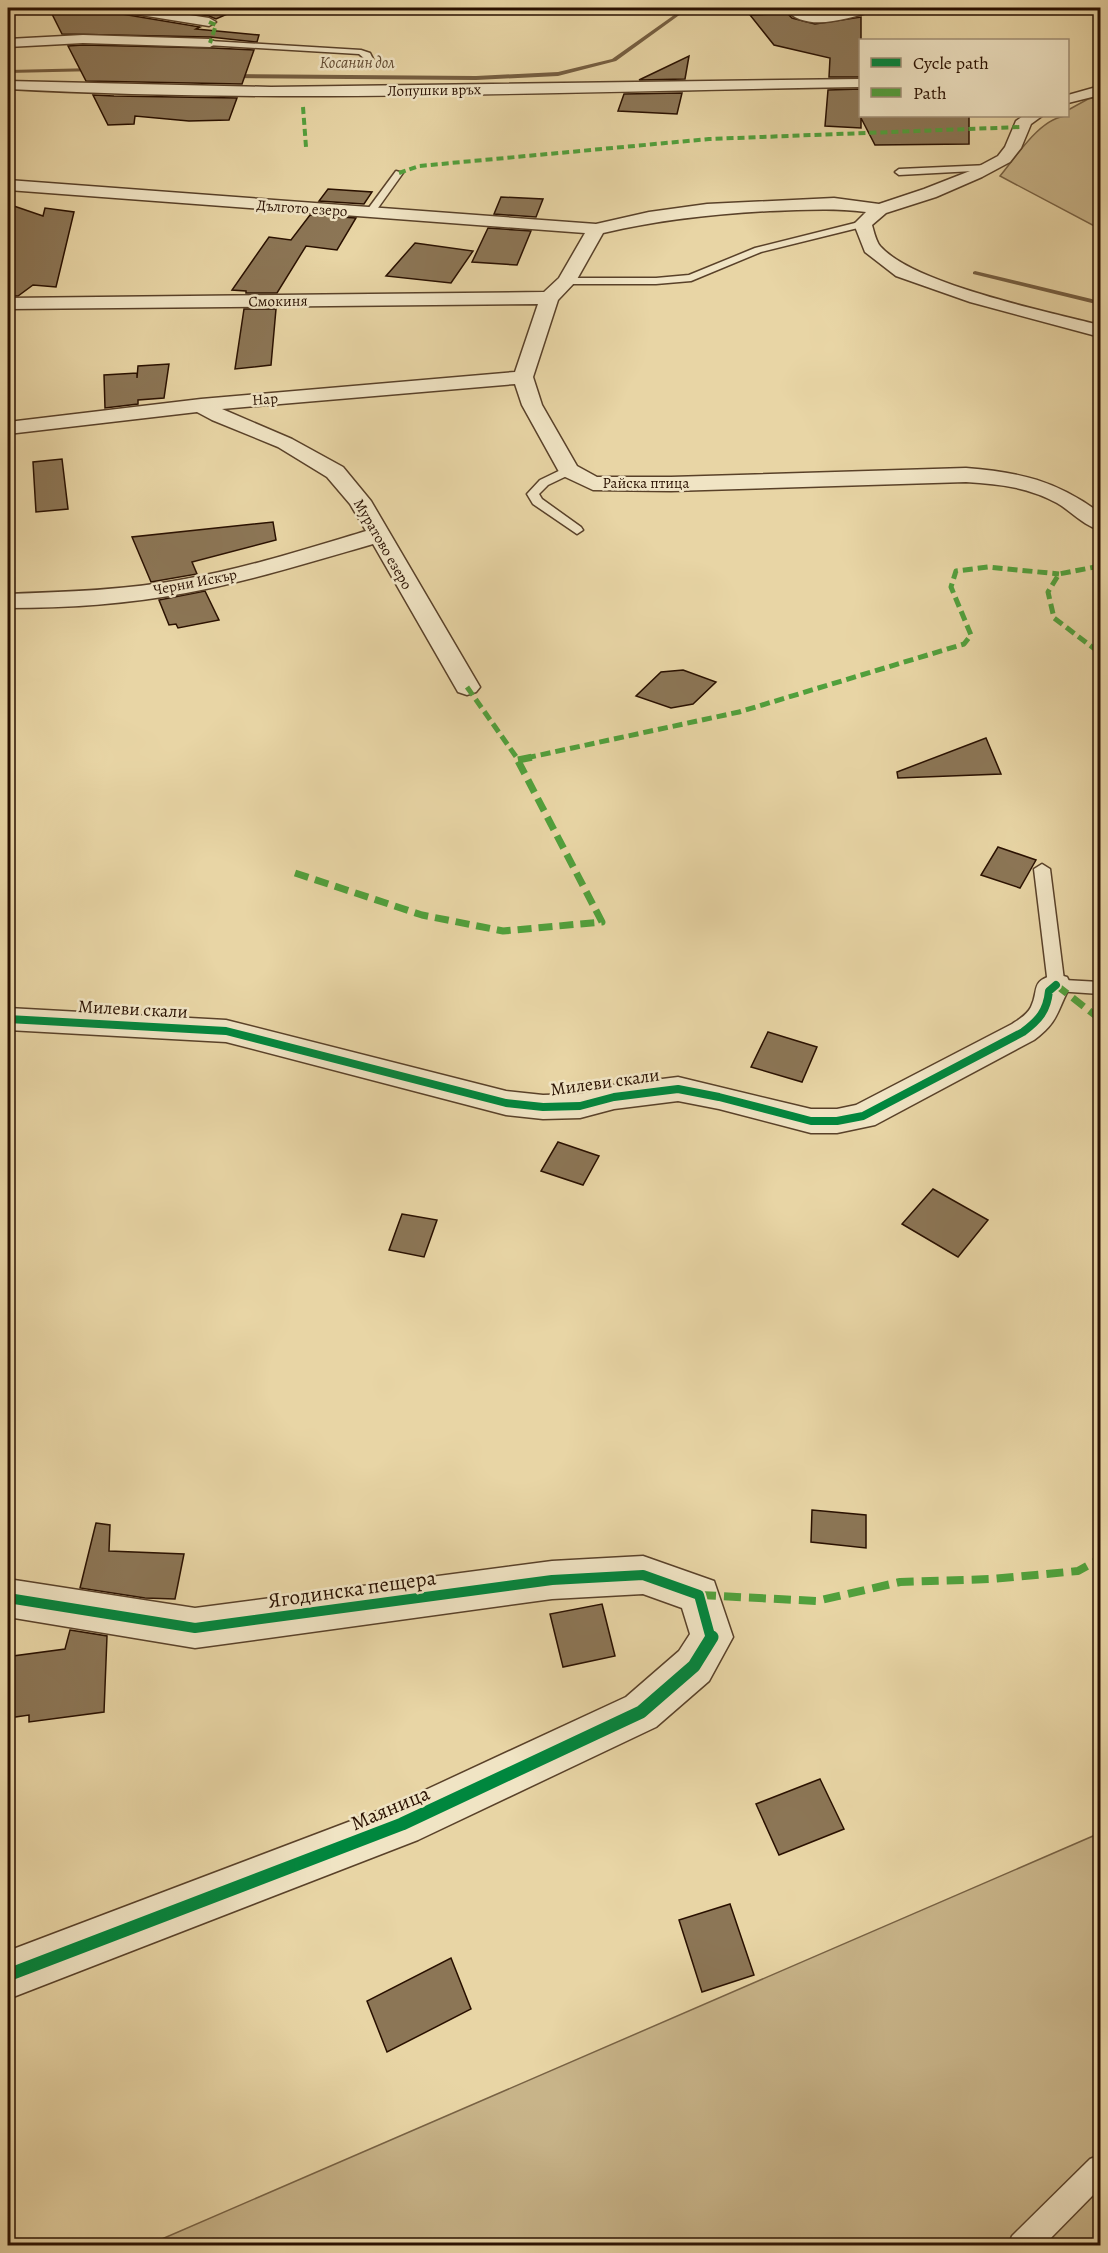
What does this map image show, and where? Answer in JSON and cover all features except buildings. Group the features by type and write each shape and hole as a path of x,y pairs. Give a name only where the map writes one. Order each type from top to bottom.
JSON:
{"street":[{"path":"122,8 209,22"},
{"path":"791,8 804,15 827,17 868,8"},
{"path":"8,43 83,39 210,44"},
{"name":"Лопушки връх","path":"8,84 271,92 859,83"},
{"path":"1069,99 1101,91"},
{"path":"1032,117 1024,122 1013,148 1004,159 989,168 930,193 880,209 863,224 872,248 902,272 977,298 1101,331"},
{"name":"Дългото езеро","path":"8,185 596,229"},
{"path":"569,470 532,405 523,377 549,298 567,281 596,229 650,217 707,209 834,204 880,209"},
{"name":"Смокиня","path":"8,303 549,298"},
{"name":"Нар","path":"8,428 201,405 523,377"},
{"name":"Муратово езеро","path":"201,405 219,416 285,443 335,472 360,501 467,687"},
{"name":"Райска птица","path":"569,470 593,483 671,484 966,475 999,476 1030,481 1071,500 1101,523"},
{"name":"Черни Искър","path":"8,601 126,595 187,586 259,569 378,535"},
{"name":"Милеви скали","path":"8,1019 226,1031 384,1074 506,1103 543,1107 580,1106 614,1097 678,1089 719,1097 811,1121 837,1121 862,1116 1023,1032 1039,1020 1048,1008 1049,991 1056,985"},
{"name":"Ягодинска пещера","path":"8,1598 195,1628 564,1580 643,1575 699,1595"},
{"name":"Маяница","path":"8,1975 402,1824 641,1712 694,1666 712,1637 699,1595"}],"lane":[{"path":"210,44 361,52 369,59 366,66"},
{"path":"898,172 989,168"},
{"path":"370,213 399,173"},
{"path":"567,281 656,281 691,278 758,250 863,224"},
{"path":"569,470 549,479 533,494 537,501 577,530"},
{"name":"Милеви скали","path":"1042,870 1056,985"},
{"path":"1056,985 1101,987"},
{"path":"1022,2246 1101,2169"}],"shaded area":[{"path":"1100,96 1100,229 1000,176 1039,130 1058,118 1069,117 1069,109 1088,99"},
{"path":"1100,1833 1100,2245 148,2245"}],"waterway":[{"name":"Косанин дол","path":"230,76 476,78 558,74 614,60 687,8"},
{"name":"Косанин дол","path":"8,72 96,70"},
{"path":"975,273 1100,303"}],"marked path":[{"path":"209,22 216,25 210,43"},
{"path":"303,107 306,147"},
{"path":"399,173 419,166 709,139 1021,127"},
{"path":"1100,566 1059,574 1048,592 1054,618 1100,653"},
{"path":"518,760 739,712 964,644 971,635 951,587 956,571 988,567 1059,574"},
{"path":"295,873 422,915 503,931 602,922 518,760 467,687"},
{"path":"1056,985 1100,1019"},
{"path":"699,1595 817,1601 900,1582 992,1579 1078,1571 1100,1559"}],"cycle path":[{"path":"8,1019 226,1031 506,1103 543,1107 580,1106 614,1097 678,1089 719,1097 811,1121 837,1121 863,1116 1023,1032 1045,1011 1049,991 1056,985"},
{"path":"8,1598 195,1628 552,1580 643,1575 699,1595 712,1637 694,1666 641,1712 402,1824 8,1975"}]}
